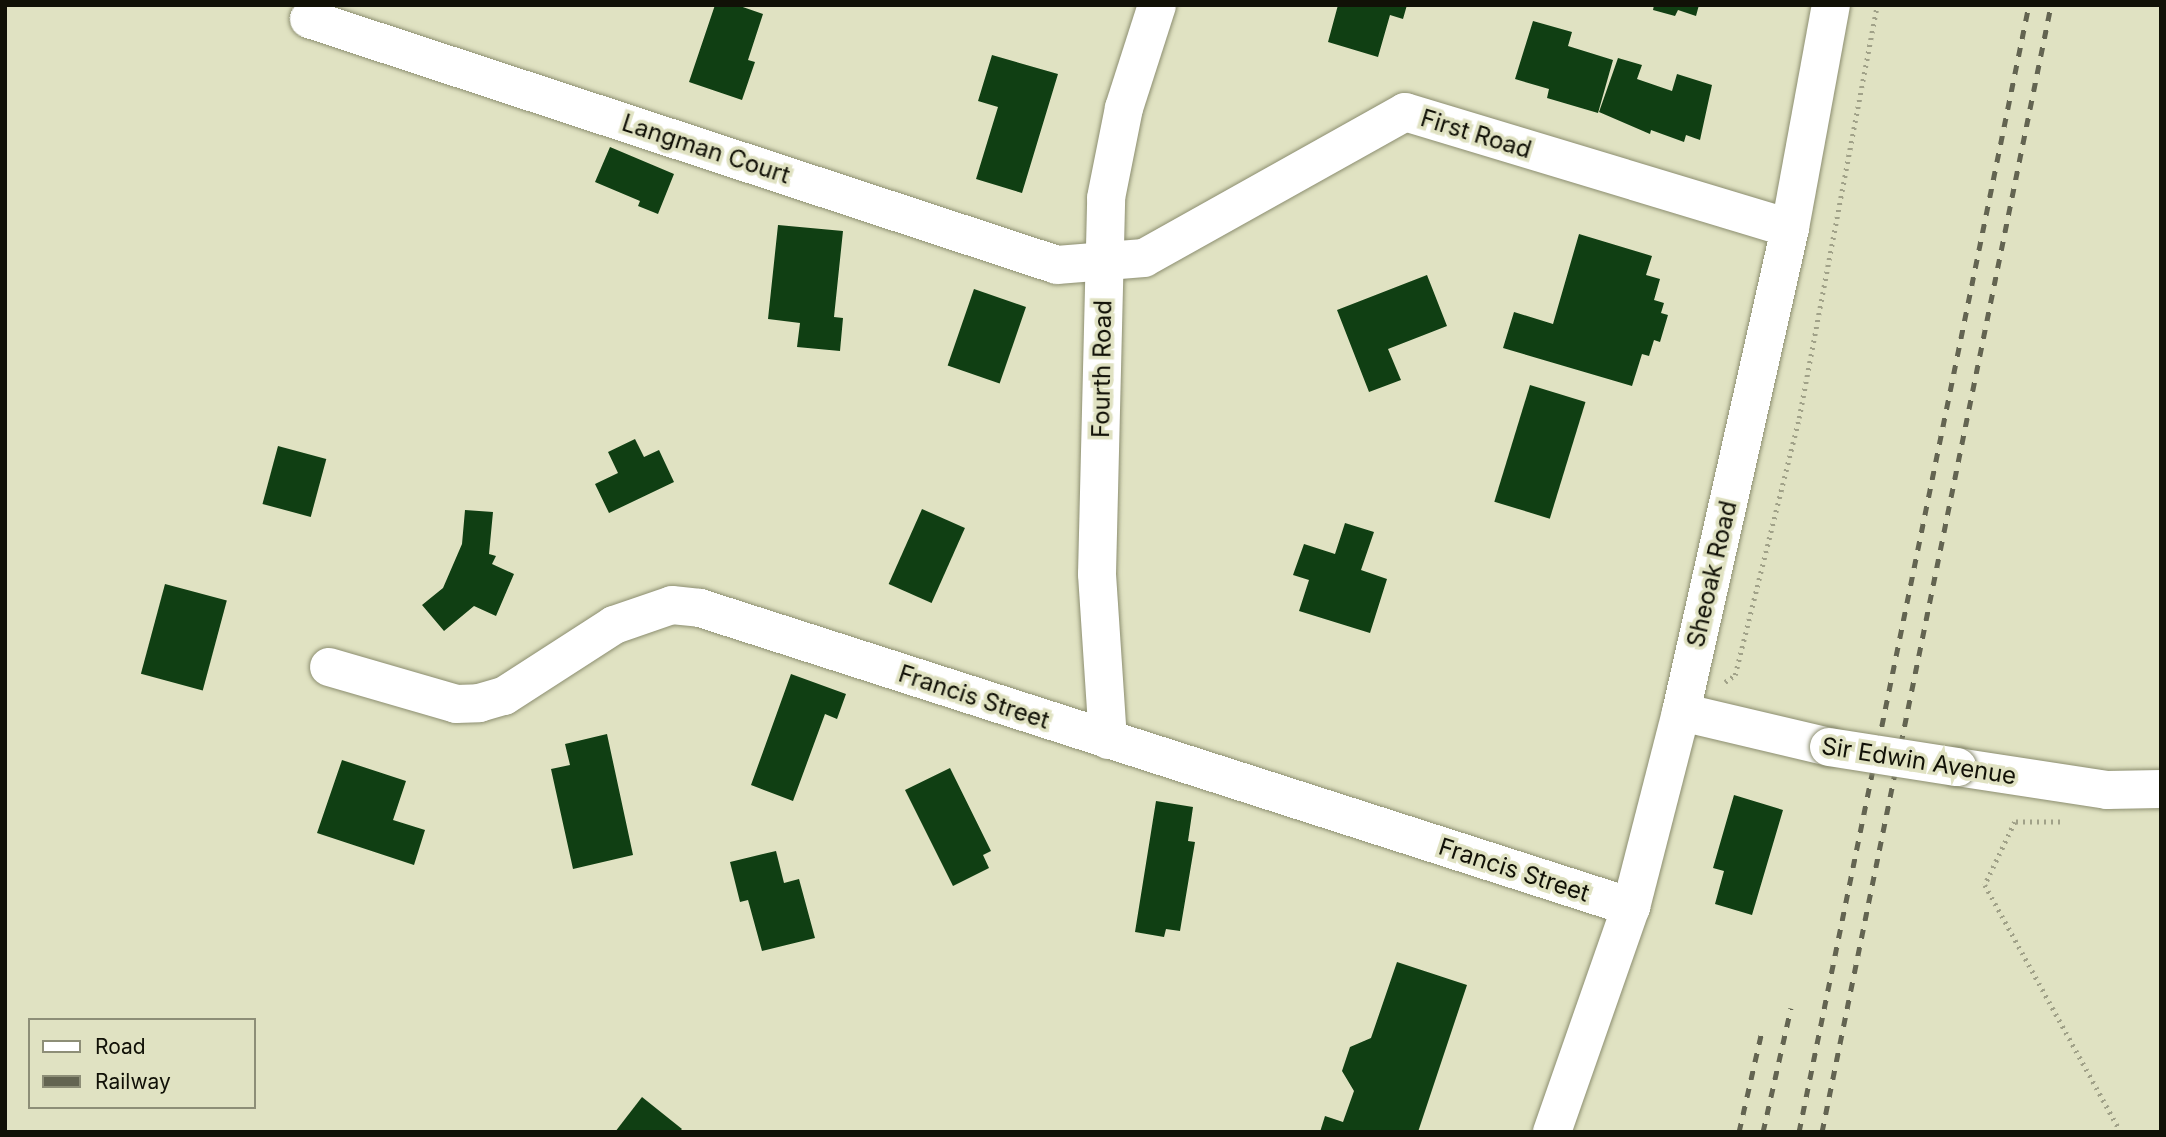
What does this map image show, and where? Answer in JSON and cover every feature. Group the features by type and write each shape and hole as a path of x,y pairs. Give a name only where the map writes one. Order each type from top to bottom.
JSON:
{"street":[{"name":"Fourth Road","path":"1108,740 1097,574 1106,198 1121,121 1157,5"},
{"name":"Sheoak Road","path":"1552,1132 1631,907 1681,712 1790,228 1831,5"},
{"name":"Langman Court","path":"309,19 1057,265 1104,262"},
{"name":"First Road","path":"1104,262 1144,258 1405,112 1790,228"},
{"name":"Francis Street","path":"329,667 456,704 480,703 504,696 614,625 672,605 701,608 1631,907"},
{"name":"Sir Edwin Avenue","path":"1681,712 1829,747 2107,790 2161,789"}],"path":[{"path":"1681,712 1735,675 1802,405 1877,5"},
{"path":"2066,822 2015,822 1985,885 2120,1132"}],"building":[{"path":"715,5 737,5 763,14 748,60 755,62 742,100 689,82"},
{"path":"1338,5 1407,5 1403,19 1390,15 1378,57 1328,42"},
{"path":"1654,5 1699,5 1696,16 1678,10 1675,16 1653,10"},
{"path":"1533,21 1572,32 1568,46 1613,60 1598,113 1547,98 1549,89 1515,79"},
{"path":"992,55 1058,74 1022,193 976,179 998,107 978,101"},
{"path":"1618,58 1642,65 1637,79 1672,91 1677,74 1712,85 1700,140 1686,135 1684,142 1651,130 1650,134 1599,112"},
{"path":"610,147 674,174 658,214 638,206 640,201 595,182"},
{"path":"778,225 843,231 834,317 843,318 840,351 797,347 800,323 768,319"},
{"path":"1579,234 1652,256 1646,275 1660,279 1654,300 1664,303 1661,313 1668,315 1660,342 1654,340 1649,356 1642,354 1632,386 1503,348 1514,312 1553,324"},
{"path":"1427,275 1447,326 1388,349 1401,380 1369,392 1337,310"},
{"path":"974,289 1026,307 1000,383 948,366"},
{"path":"1530,385 1585,402 1550,519 1494,502"},
{"path":"635,439 644,457 659,450 674,482 609,513 595,484 618,473 608,452"},
{"path":"278,446 326,459 311,517 262,504"},
{"path":"922,509 965,528 932,603 889,584"},
{"path":"465,510 493,512 489,554 496,556 492,564 514,574 496,616 474,606 444,631 422,605 443,588 462,544"},
{"path":"1345,523 1374,532 1361,570 1387,579 1370,633 1299,611 1309,580 1293,575 1304,544 1335,554"},
{"path":"165,584 227,601 203,690 141,674"},
{"path":"791,674 846,694 837,719 825,714 793,801 751,785"},
{"path":"607,734 633,855 573,869 551,769 570,765 565,744"},
{"path":"342,760 406,781 393,820 425,830 414,865 317,833"},
{"path":"950,768 991,851 983,855 989,868 953,886 905,790"},
{"path":"1734,795 1783,810 1752,915 1715,904 1724,871 1713,868"},
{"path":"1156,801 1193,807 1188,841 1195,842 1180,931 1166,929 1164,937 1135,932"},
{"path":"776,851 784,883 799,879 815,938 762,951 748,900 740,902 730,862"},
{"path":"1397,962 1467,985 1418,1132 1320,1132 1325,1116 1343,1122 1354,1091 1342,1071 1350,1047 1371,1038"},
{"path":"642,1097 682,1129 679,1132 615,1132"}],"railway":[{"path":"1799,1132 2029,5"},
{"path":"1822,1132 2051,5"},
{"path":"1763,1132 1791,1008"},
{"path":"1739,1132 1762,1031"}]}
